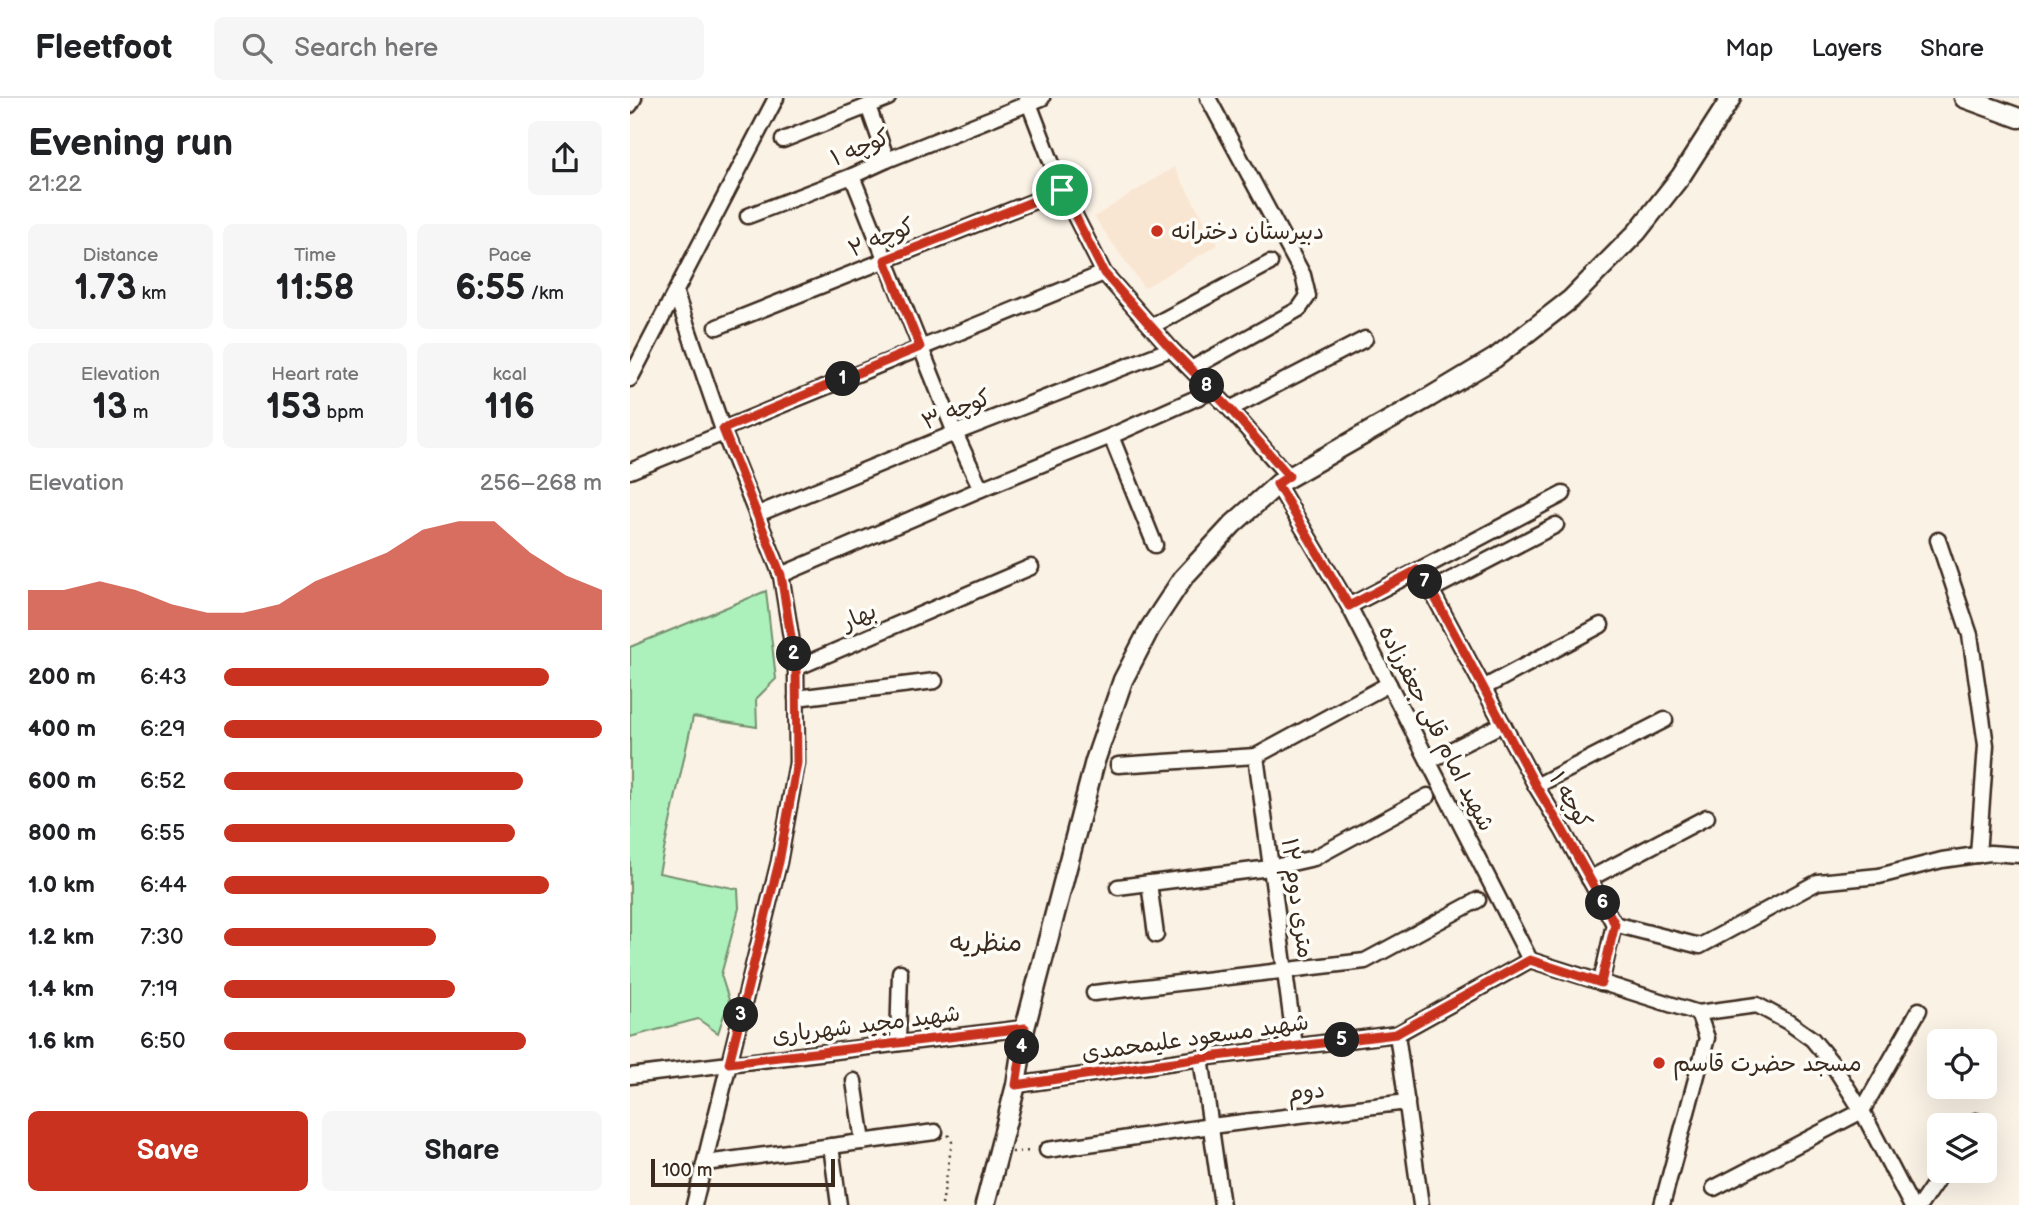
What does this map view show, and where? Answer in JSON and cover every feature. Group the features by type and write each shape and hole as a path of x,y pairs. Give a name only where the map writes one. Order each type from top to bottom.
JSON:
{"main road":[{"path":"985,1205 1016,1085 1025,1028 1095,761 1123,680 1150,628 1183,579 1233,524 1283,480 1495,358 1571,299 1637,232 1681,176 1731,98"},
{"path":"1964,98 2019,118"}],"street":[{"path":"630,105 634,98"},
{"path":"630,379 776,98"},
{"path":"783,140 888,98"},
{"path":"1191,369 1298,309 1308,296 1303,275 1208,98"},
{"name":"شهید امام قلی جعفرزاده","path":"1033,100 1062,190 1104,273 1171,349 1230,409 1283,480 1530,960"},
{"name":"کوچه ۱","path":"748,216 852,176 1033,100"},
{"path":"868,106 887,160"},
{"path":"852,176 955,433 981,489"},
{"name":"کوچه ۲","path":"717,327 1062,190"},
{"path":"1152,326 1270,263"},
{"path":"630,471 920,347 1104,273"},
{"path":"676,294 724,431 781,575 796,668 797,763 779,862 694,1205"},
{"path":"1230,409 1365,339"},
{"name":"کوچه ۳","path":"758,514 955,433 1171,349"},
{"path":"781,575 1212,391"},
{"path":"1111,436 1155,545"},
{"path":"1349,606 1563,494"},
{"path":"1431,590 1556,525"},
{"path":"1938,540 1970,635 1986,745 1978,855"},
{"name":"بهار","path":"796,668 1031,567"},
{"name":"کوچه ۱","path":"1417,570 1431,590 1536,786 1615,924"},
{"path":"1483,688 1601,625"},
{"path":"796,698 935,681"},
{"path":"1118,765 1256,756 1389,684"},
{"path":"1536,786 1665,720"},
{"path":"1429,761 1503,724"},
{"name":"۱۲ متری دوم","path":"1256,756 1295,1046"},
{"path":"1118,887 1270,868 1314,858 1428,796"},
{"path":"1589,878 1707,817"},
{"path":"1601,983 1615,924 1699,946 1818,882 1879,876 1942,860 1990,853 2019,855"},
{"path":"1149,883 1156,935"},
{"path":"1094,993 1365,961 1478,900"},
{"path":"1530,960 1698,1013 1757,1005 1788,1022 1812,1039 1831,1062 1862,1111 1911,1205"},
{"name":"شهید مسعود علیمحمدی","path":"1016,1085 1201,1058 1396,1034 1530,960"},
{"path":"898,1043 900,972"},
{"path":"1714,1188 1862,1111 1919,1010"},
{"path":"1662,1205 1707,1038 1698,1013"},
{"name":"شهید مجید شهریاری","path":"630,1076 1025,1028"},
{"path":"1396,1034 1421,1205"},
{"path":"1201,1058 1222,1205"},
{"path":"854,1081 863,1142"},
{"name":"دوم","path":"1047,1150 1211,1126 1407,1102"},
{"path":"706,1163 934,1132"},
{"path":"831,1146 839,1205"},
{"path":"1920,1205 1935,1183"}],"path":[{"path":"934,1132 949,1134 952,1142 942,1205"},
{"path":"998,1153 1047,1150"}],"shaded area":[{"name":"دبیرستان دخترانه","path":"1174,167 1218,245 1144,288 1094,217"}],"green space":[{"path":"766,591 776,679 756,699 757,727 693,717 659,873 738,889 739,908 721,975 729,1000 718,1033 698,1019 630,1037 630,647"}],"place":[{"name":"دبیرستان دخترانه","path":"1157,231"},
{"name":"مسجد حضرت قاسم","path":"1659,1063"}],"district":[{"name":"منظریه","path":"986,942"}],"route":[{"path":"1062,190 1104,273 1289,476 1277,484 1349,606 1417,570 1431,590 1536,786 1615,924 1601,983 1530,960 1396,1034 1201,1058 1016,1085 1025,1028 729,1063 779,862 797,763 796,668 781,575 723,429 920,347 885,260 1062,190"}]}
